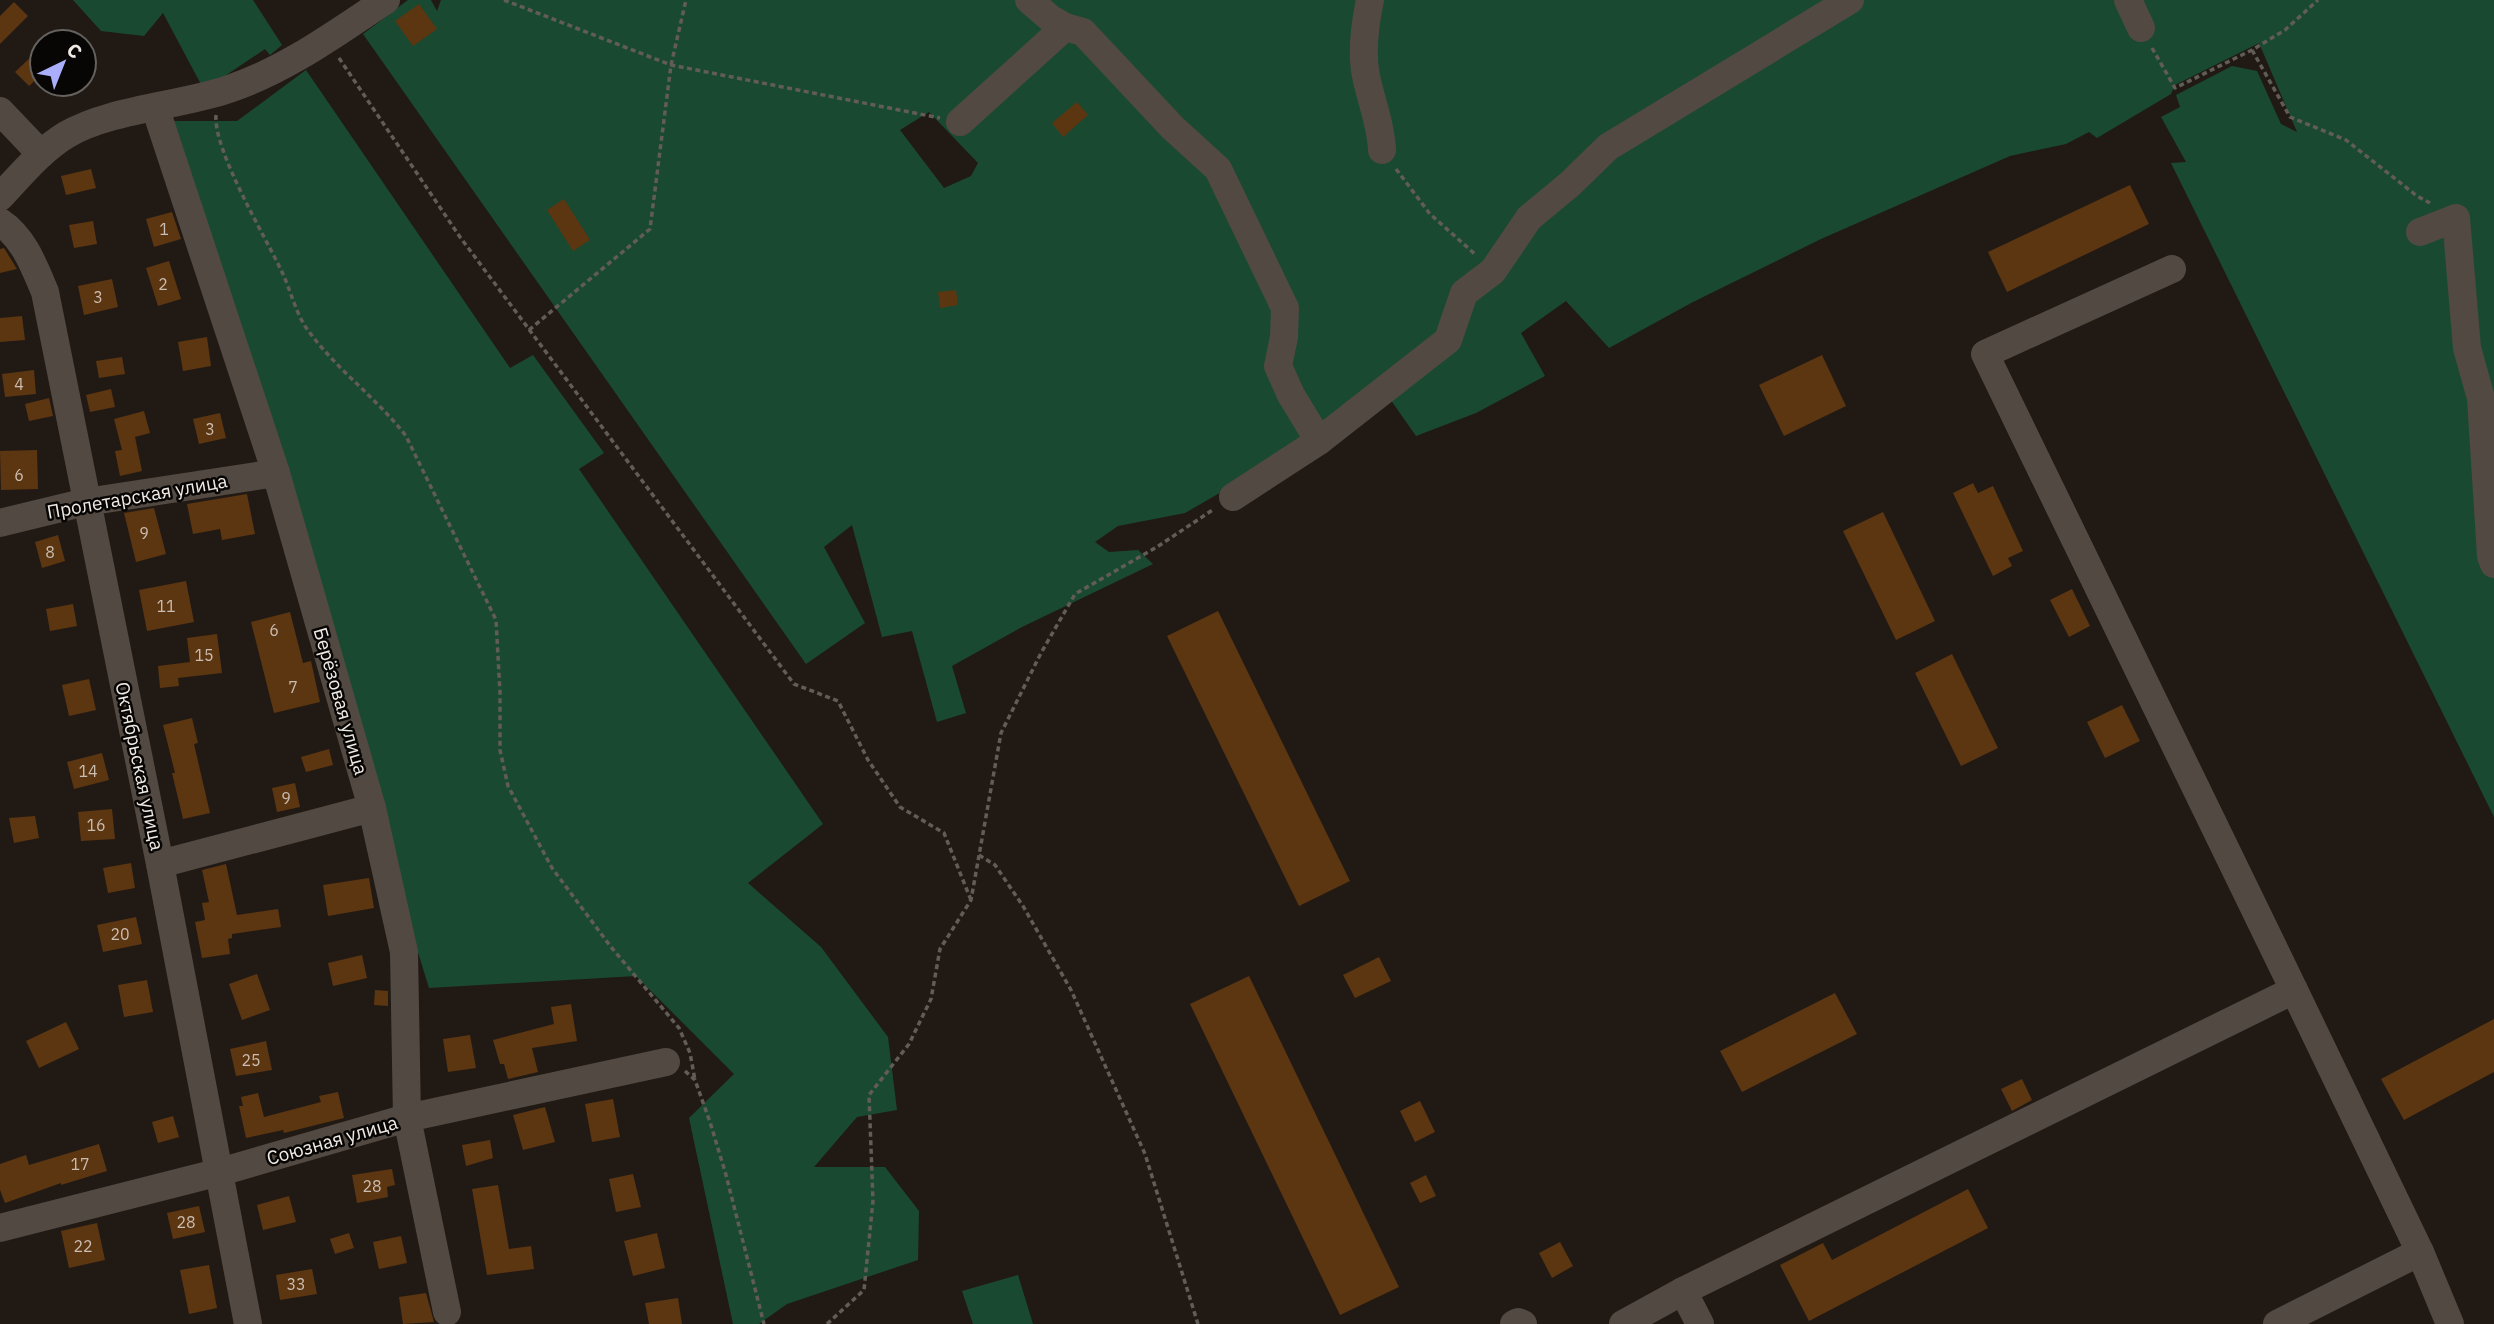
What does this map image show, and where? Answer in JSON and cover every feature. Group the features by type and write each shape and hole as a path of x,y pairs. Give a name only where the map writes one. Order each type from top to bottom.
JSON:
{"street":[{"path":"0,197 41,155 66,135 94,123 229,89 297,58 386,0"},
{"path":"1029,0 1051,19 1065,27 1083,32 1172,127 1218,169 1285,308 1284,337 1278,366 1291,396 1319,441"},
{"path":"1370,0 1365,23 1365,74 1381,129 1382,150"},
{"path":"1233,497 1319,441 1448,340 1464,293 1493,271 1529,218 1570,184 1608,147 1850,0"},
{"path":"2128,0 2141,28"},
{"path":"961,122 1065,27"},
{"name":"Берёзовая улица","path":"155,107 276,473 372,808 404,952 407,1118 447,1312"},
{"path":"0,111 41,155"},
{"path":"2420,232 2456,218 2467,348 2481,397 2491,556 2494,564"},
{"name":"Октябрьская улица","path":"0,222 12,230 31,259 45,292 160,864 248,1324"},
{"path":"2172,269 1985,354 2294,989 2420,1252 2450,1324"},
{"name":"Пролетарская улица","path":"0,523 86,502 276,473"},
{"path":"160,864 372,808"},
{"path":"1623,1324 1683,1290 2294,989"},
{"name":"Союзная улица","path":"0,1228 219,1171 407,1118 666,1062"},
{"path":"2277,1324 2420,1252"},
{"path":"1683,1290 1700,1324"},
{"path":"1514,1324 1523,1324"}],"path":[{"path":"504,0 671,65 961,122"},
{"path":"529,330 650,229 671,65 686,0"},
{"path":"2141,28 2175,88 2252,50 2285,30 2318,0"},
{"path":"326,39 460,237 794,684 838,701 868,760 900,807 944,833 971,900"},
{"path":"2252,50 2290,117 2346,140 2417,196 2456,218"},
{"path":"229,89 217,106 215,128 235,179 304,324 323,348 387,412 406,436 496,620 500,750 508,786 552,868 611,947 679,1028 690,1053 695,1080 726,1175 764,1324"},
{"path":"1382,150 1430,214 1493,271"},
{"path":"827,1324 864,1290 873,1201 869,1095 909,1044 931,999 940,948 971,900 1001,733 1041,653 1075,594 1157,547 1233,497"},
{"path":"979,855 995,865 1023,906 1071,990 1145,1154 1198,1324"},
{"path":"666,1062 684,1070 695,1080"}],"green space":[{"path":"73,0 253,0 282,45 270,55 265,49 204,90 163,13 144,36 101,31"},
{"path":"408,0 431,0 437,11 441,0 2494,0 2494,817 2171,163 2186,162 2161,117 2180,107 2176,95 2232,66 2257,71 2281,124 2297,132 2259,43 2175,85 2171,94 2097,138 2089,132 2066,144 2010,156 1821,239 1693,302 1609,348 1566,301 1521,333 1545,376 1476,413 1416,436 1388,396 1185,513 1118,526 1095,542 1109,552 1138,550 1153,564 1022,627 952,666 966,713 937,722 912,631 882,637 852,525 824,547 865,623 806,664 363,34","holes":["929,112 978,163 971,176 944,188 900,130"]},
{"path":"306,70 510,368 533,355 604,453 579,469 823,824 748,883 821,947 888,1037 897,1110 857,1117 814,1167 885,1167 919,1211 918,1260 787,1304 759,1324 733,1324 689,1118 734,1074 636,976 429,988 163,121 237,121"},
{"path":"1018,1275 1033,1324 973,1324 962,1291"}],"building":[{"path":"14,2 28,16 0,44 0,16"},
{"path":"419,4 437,29 413,46 395,21"},
{"path":"28,60 28,85 15,72"},
{"path":"1077,102 1088,115 1063,137 1052,123"},
{"path":"91,169 96,188 66,195 61,176"},
{"path":"2130,185 2149,224 2007,292 1988,252"},
{"path":"564,199 590,240 573,251 547,210"},
{"path":"172,212 181,239 154,247 146,219"},
{"path":"93,221 97,244 74,248 69,225"},
{"path":"4,248 17,269 0,273 0,249"},
{"path":"169,261 181,299 158,306 146,268"},
{"path":"112,279 118,307 84,315 78,286"},
{"path":"956,290 958,305 940,308 938,292"},
{"path":"22,316 25,340 0,342 0,318"},
{"path":"207,337 211,366 183,371 178,342"},
{"path":"1822,355 1846,406 1784,436 1759,385"},
{"path":"122,357 125,374 99,378 96,361"},
{"path":"34,370 36,394 5,397 2,374"},
{"path":"111,389 115,407 90,412 86,395"},
{"path":"49,398 53,416 29,421 25,404"},
{"path":"144,411 150,433 135,437 142,471 120,476 115,451 122,450 114,419"},
{"path":"220,413 226,438 199,444 193,419"},
{"path":"37,450 38,489 1,490 0,451"},
{"path":"1973,483 1978,493 1993,486 2023,551 2008,558 2012,566 1993,576 1953,493"},
{"path":"247,494 255,534 222,540 220,529 193,534 187,504"},
{"path":"154,508 166,554 136,562 124,513"},
{"path":"1883,512 1935,621 1896,640 1843,531"},
{"path":"58,535 65,561 42,568 35,542"},
{"path":"186,581 194,622 147,631 139,590"},
{"path":"2072,589 2090,626 2069,637 2050,600"},
{"path":"73,604 77,626 50,631 46,609"},
{"path":"1218,611 1350,881 1299,906 1167,636"},
{"path":"290,612 303,663 311,661 320,702 274,713 251,622"},
{"path":"217,634 222,673 178,678 179,686 160,688 158,666 190,662 187,638"},
{"path":"1952,654 1998,748 1961,766 1915,673"},
{"path":"89,679 96,710 69,716 62,685"},
{"path":"2122,705 2140,741 2105,758 2087,722"},
{"path":"192,718 198,743 194,744 210,813 183,819 163,725"},
{"path":"329,749 333,765 306,772 301,757"},
{"path":"102,753 109,780 74,789 67,762"},
{"path":"295,783 300,807 277,812 272,788"},
{"path":"112,809 115,839 81,841 78,812"},
{"path":"35,816 39,838 14,843 9,818"},
{"path":"131,863 135,888 108,893 103,868"},
{"path":"226,864 237,915 278,909 281,927 232,934 232,938 228,939 230,954 202,958 195,922 205,920 202,903 209,902 202,870"},
{"path":"369,878 374,908 328,916 323,885"},
{"path":"136,917 142,944 103,952 97,925"},
{"path":"362,955 367,978 333,986 328,963"},
{"path":"1379,957 1391,981 1355,998 1343,975"},
{"path":"257,974 270,1010 242,1020 229,984"},
{"path":"1249,976 1399,1287 1340,1315 1190,1004"},
{"path":"147,980 153,1012 124,1017 118,985"},
{"path":"375,990 388,991 388,1006 374,1005"},
{"path":"1835,993 1857,1034 1742,1092 1720,1051"},
{"path":"571,1004 577,1041 532,1048 538,1072 508,1079 493,1040 554,1024 551,1007"},
{"path":"2494,1019 2494,1072 2404,1120 2381,1079"},
{"path":"66,1022 79,1049 39,1068 26,1041"},
{"path":"470,1035 476,1068 448,1072 443,1039"},
{"path":"266,1041 272,1070 236,1076 230,1049"},
{"path":"2022,1079 2032,1100 2012,1111 2001,1089"},
{"path":"338,1092 344,1118 284,1133 283,1130 246,1138 239,1106 243,1106 241,1097 258,1093 264,1117 321,1102 319,1096"},
{"path":"613,1099 620,1137 592,1142 585,1104"},
{"path":"1420,1101 1435,1132 1415,1142 1400,1111"},
{"path":"545,1107 555,1142 523,1150 513,1115"},
{"path":"173,1116 179,1137 158,1143 152,1122"},
{"path":"490,1140 493,1158 466,1166 462,1145"},
{"path":"99,1144 107,1171 61,1183 5,1203 0,1190 0,1164 26,1155 29,1165"},
{"path":"392,1169 395,1185 387,1187 388,1197 357,1203 352,1175"},
{"path":"633,1174 641,1207 616,1212 609,1179"},
{"path":"1426,1175 1436,1196 1420,1203 1410,1183"},
{"path":"498,1185 509,1249 531,1246 534,1269 487,1275 472,1189"},
{"path":"1968,1189 1988,1228 1809,1321 1780,1265 1823,1243 1832,1260"},
{"path":"289,1196 296,1222 263,1230 257,1205"},
{"path":"199,1206 205,1232 173,1239 167,1213"},
{"path":"97,1223 105,1260 69,1268 61,1231"},
{"path":"349,1233 354,1248 335,1254 330,1239"},
{"path":"657,1233 665,1268 633,1276 624,1241"},
{"path":"401,1236 407,1263 379,1269 373,1242"},
{"path":"1560,1242 1573,1266 1552,1278 1539,1253"},
{"path":"209,1265 217,1308 189,1314 180,1270"},
{"path":"312,1269 317,1294 280,1300 276,1275"},
{"path":"426,1293 434,1322 403,1324 399,1297"},
{"path":"678,1298 682,1324 649,1324 645,1303"}]}
